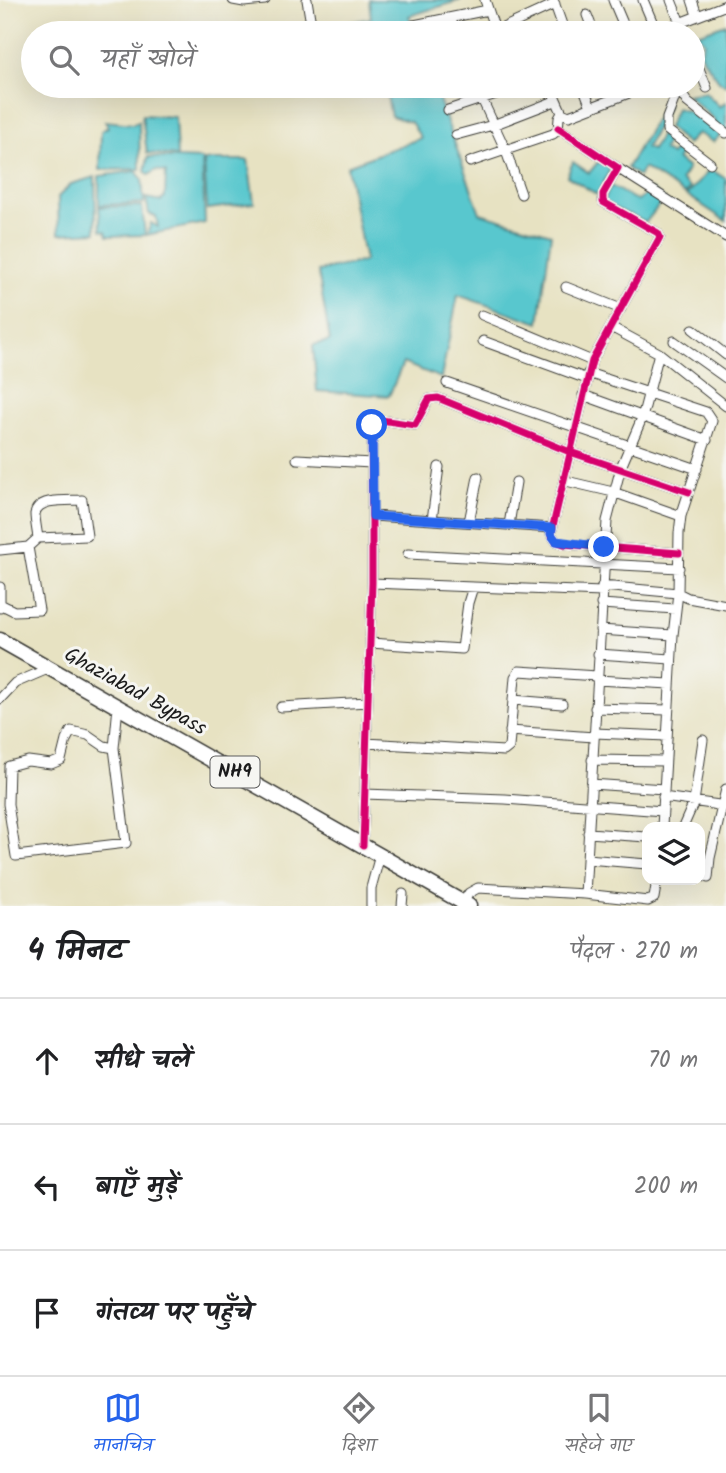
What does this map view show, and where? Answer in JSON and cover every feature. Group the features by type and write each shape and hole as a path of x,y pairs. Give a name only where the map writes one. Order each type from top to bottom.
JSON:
{"highway":[{"name":"Ghaziabad Bypass","path":"0,640 464,905"}],"street":[{"path":"235,0 265,0"},
{"path":"307,0 311,21"},
{"path":"613,0 621,21"},
{"path":"643,0 651,21"},
{"path":"671,0 680,21"},
{"path":"692,0 696,15"},
{"path":"518,21 555,2 561,21"},
{"path":"439,21 487,5"},
{"path":"682,21 726,5"},
{"path":"587,15 589,21"},
{"path":"705,84 707,88"},
{"path":"448,110 485,98"},
{"path":"554,98 566,116 615,98"},
{"path":"588,98 591,107"},
{"path":"673,98 667,118 666,127 669,133 710,163"},
{"path":"684,98 726,133"},
{"path":"482,99 522,194"},
{"path":"456,135 493,125 555,101"},
{"path":"470,162 551,135 558,128 562,113"},
{"path":"558,128 726,237"},
{"path":"619,169 603,194 603,202 658,233 660,237 592,361 570,452 566,481 551,534 556,541 679,553"},
{"path":"566,287 621,309"},
{"path":"482,315 592,361"},
{"path":"611,327 659,354 725,402"},
{"path":"693,329 726,355"},
{"path":"483,341 588,376 649,392 709,414 712,421 681,516 680,568 671,659 662,822"},
{"path":"674,341 726,378"},
{"path":"585,894 607,521 621,467 642,418 659,354"},
{"path":"447,383 697,469"},
{"path":"583,395 706,440"},
{"path":"363,845 372,583 374,419 415,425 429,399 435,397 570,452 689,492"},
{"path":"297,459 372,463"},
{"path":"432,520 439,467"},
{"path":"469,522 478,477"},
{"path":"566,481 614,492 681,516"},
{"path":"509,525 516,482"},
{"path":"0,550 28,547 38,538 87,536 82,500 44,503 38,507 35,513 38,538"},
{"path":"373,516 552,528"},
{"path":"0,587 1,606 14,611 38,611 28,547"},
{"path":"408,554 680,568"},
{"path":"372,583 678,593 688,598 726,606"},
{"path":"370,643 462,649 468,603 473,587"},
{"path":"601,604 675,609"},
{"path":"600,631 673,635"},
{"path":"598,654 671,659"},
{"path":"0,699 15,683 50,668"},
{"path":"366,743 498,752 509,747 515,674 519,671 670,684"},
{"path":"513,700 562,704"},
{"path":"281,706 368,702"},
{"path":"114,748 104,746 88,735 71,731 61,760 51,764 28,761 9,766 8,804 16,856 127,844 114,748 118,706"},
{"path":"595,708 668,710"},
{"path":"510,731 667,736"},
{"path":"685,822 694,802 703,740"},
{"path":"592,760 665,761"},
{"path":"591,784 664,793 694,802 725,806"},
{"path":"708,878 711,851 725,806 726,789"},
{"path":"364,794 505,799 663,811"},
{"path":"588,832 642,837"},
{"path":"371,906 371,888 380,855"},
{"path":"587,859 642,864"},
{"path":"464,905 469,893 478,888 585,894 648,901 654,898 656,885"},
{"path":"402,906 403,894"}],"water":[{"path":"369,0 461,0 409,16 411,21 357,21 371,18"},
{"path":"726,24 726,86 719,81 705,61 705,31"},
{"path":"705,92 720,107 726,102 726,130 713,142 698,133 687,144 668,127 676,108 687,111 710,125 715,120 690,98 705,98"},
{"path":"387,98 438,98 480,213 551,234 539,323 458,295 441,378 403,363 389,396 317,391 313,345 330,341 318,271 365,261 347,166 421,138 411,122 391,116"},
{"path":"664,105 668,106 646,148 652,150 661,134 667,142 663,150 671,155 678,146 682,153 677,159 688,168 681,180 690,188 685,194 644,168 639,176 627,168"},
{"path":"142,115 175,117 177,156 147,153"},
{"path":"105,121 133,124 139,121 140,169 100,170 101,131 108,127"},
{"path":"148,157 202,159 205,223 147,235 151,223 158,227 156,216 149,214 146,198 161,201 165,197 166,172 156,170 149,175 145,171"},
{"path":"204,160 248,160 254,203 207,209"},
{"path":"573,162 589,173 598,162 613,163 598,195 567,176"},
{"path":"710,169 726,179 726,221 687,195"},
{"path":"136,171 142,179 144,203 99,205 99,176"},
{"path":"95,177 96,232 59,234 58,197 71,184"},
{"path":"611,186 638,201 651,189 664,199 646,222 602,203"},
{"path":"142,206 145,235 108,236 106,231 101,230 99,207"}],"cycle path":[{"path":"558,128 618,168 603,194 603,202 658,233 660,237 592,361 551,534 556,541 564,544 679,553"},
{"path":"363,845 372,583 374,419 415,425 429,399 438,398 570,452 689,492"}],"route":[{"path":"372,425 373,516 552,528 554,539 564,544 604,547"}]}
